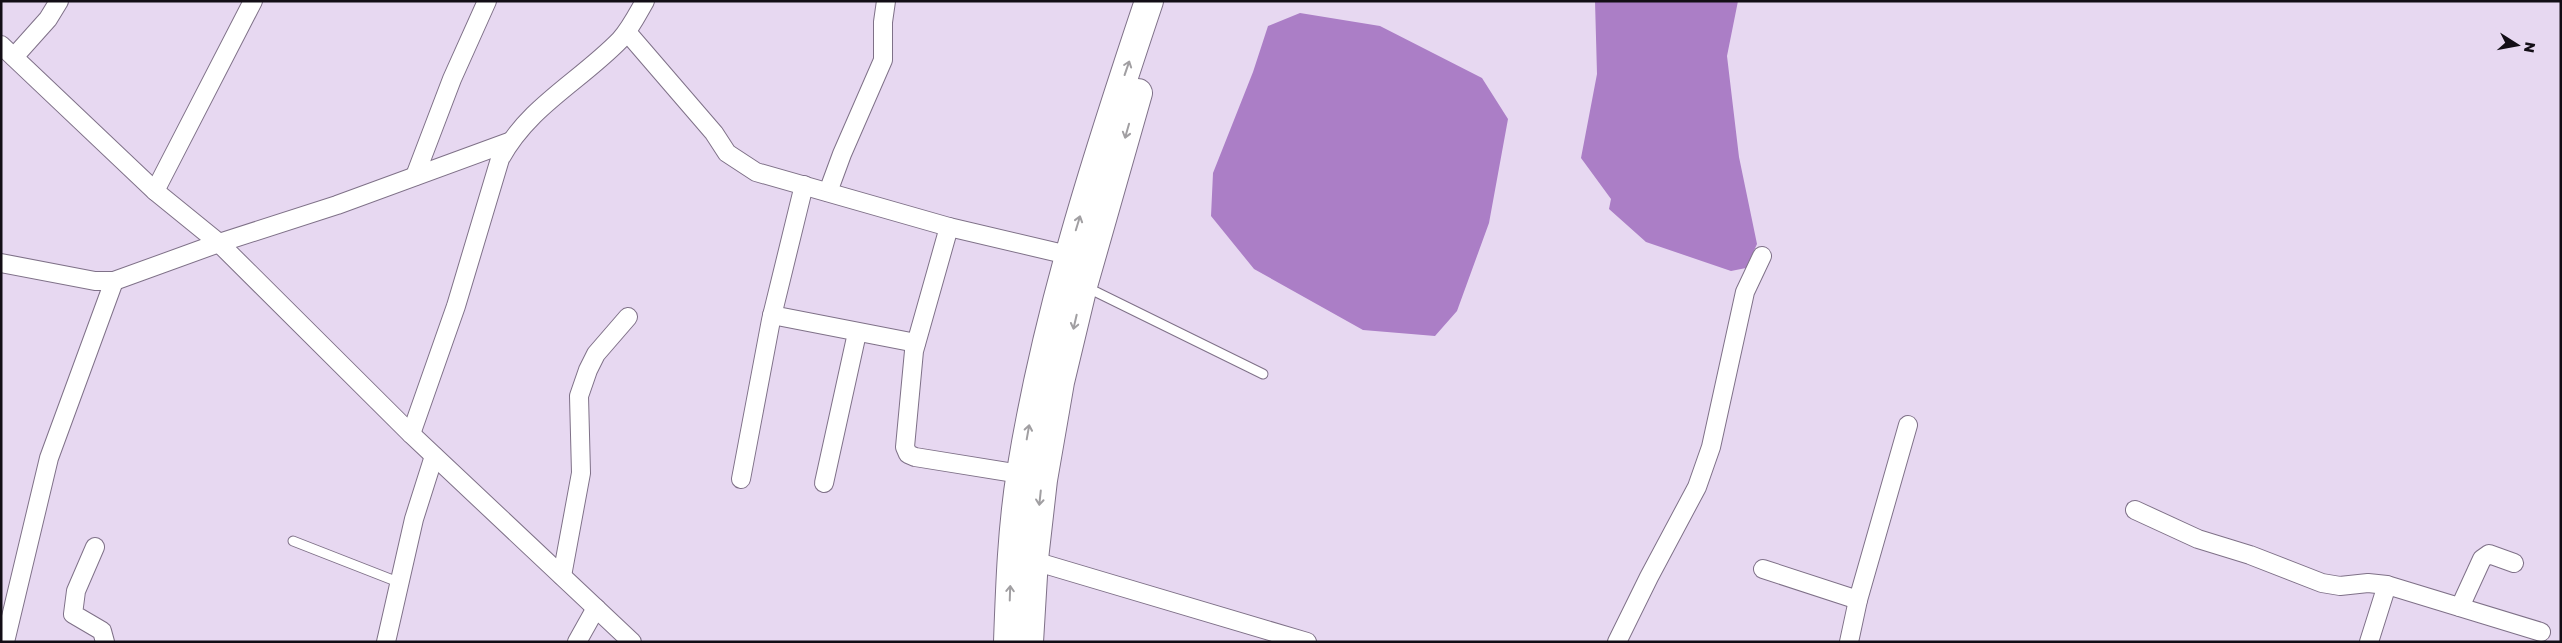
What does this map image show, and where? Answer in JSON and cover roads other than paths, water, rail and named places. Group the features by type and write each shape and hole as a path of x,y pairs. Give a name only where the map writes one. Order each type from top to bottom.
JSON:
{"highway":[{"path":"1029,642 1022,558 1021,474 1047,336 1068,255 1149,1"},
{"path":"1008,642 1022,558 1042,480 1083,286 1136,98 1168,1"}],"street":[{"path":"59,1 48,19 7,51 155,191 219,243 410,434 632,642"},
{"path":"155,191 253,1"},
{"path":"415,176 452,79 487,1"},
{"path":"410,434 456,306 500,159 509,142 538,108 627,32 645,1"},
{"path":"828,192 842,154 883,60 883,22 886,1"},
{"path":"627,32 714,133 727,152 756,172 949,227 1068,255"},
{"path":"1,263 95,281 114,281 219,243 337,205 509,142"},
{"path":"741,479 772,315 804,185"},
{"path":"949,227 916,343 906,418 905,447 908,454 915,458 971,468 1021,474"},
{"path":"1617,642 1697,487 1711,447 1745,292 1762,256"},
{"path":"5,631 49,458 114,281"},
{"path":"772,315 916,343"},
{"path":"562,576 581,473 579,396 596,354 628,317"},
{"path":"824,483 857,333"},
{"path":"1848,642 1858,600 1908,425"},
{"path":"386,642 398,582 414,519 434,456"},
{"path":"2135,510 2198,539 2250,555 2322,583 2340,586 2368,583 2387,586 2541,632"},
{"path":"95,547 76,591 73,614 102,631 105,642"},
{"path":"2460,607 2482,559 2488,554 2514,563"},
{"path":"1022,558 1307,642"},
{"path":"1763,569 1858,600"},
{"path":"2369,642 2387,586"},
{"path":"577,642 596,608"}],"lane":[{"path":"1083,286 1263,374"},
{"path":"293,541 398,582"}]}
